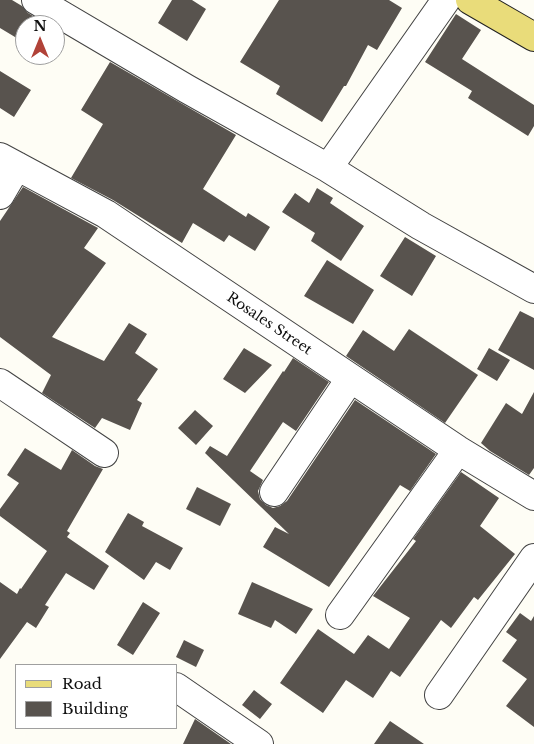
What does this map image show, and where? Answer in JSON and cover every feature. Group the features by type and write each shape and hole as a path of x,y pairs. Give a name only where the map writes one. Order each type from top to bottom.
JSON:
{"main road":[{"path":"470,0 534,37"}],"street":[{"path":"36,0 187,89 328,168 421,226 534,289"},
{"path":"328,168 446,0"},
{"path":"0,195 8,162"},
{"name":"Rosales Street","path":"8,162 106,214 350,379 458,450 534,496"},
{"path":"274,492 350,379"},
{"path":"0,383 104,453"},
{"path":"340,615 458,450"},
{"path":"439,696 534,558"},
{"path":"178,688 259,744"}],"building":[{"path":"0,0 12,0 31,15 15,15 15,37 0,28"},
{"path":"172,0 192,0 206,9 187,41 158,23"},
{"path":"279,0 389,0 402,8 377,50 368,45 346,86 344,86 322,122 276,94 280,86 240,62"},
{"path":"456,14 481,30 462,59 534,105 534,126 528,136 468,98 472,91 425,62"},
{"path":"110,62 236,135 203,189 246,217 248,213 270,227 255,251 229,235 224,242 193,223 182,243 113,200 71,178 103,124 81,110"},
{"path":"0,71 31,90 14,117 0,108"},
{"path":"23,187 98,228 84,248 106,263 52,337 104,361 129,323 147,334 135,353 158,369 137,400 142,403 130,430 102,418 95,428 42,393 51,375 0,337 0,221"},
{"path":"317,188 333,198 330,203 364,226 341,261 311,241 315,233 282,212 295,193 309,203"},
{"path":"405,237 436,256 412,296 380,276"},
{"path":"327,260 374,290 353,324 304,296"},
{"path":"520,311 534,318 534,370 498,350"},
{"path":"409,329 478,375 445,423 346,356 363,330 394,351"},
{"path":"244,348 272,365 245,393 223,379"},
{"path":"489,348 510,360 497,381 477,369"},
{"path":"293,358 329,382 296,431 283,422 250,471 263,480 258,491 260,499 266,505 273,508 287,501 355,400 436,454 410,491 400,485 329,587 263,547 275,527 289,534 205,453 210,446 227,456"},
{"path":"534,392 534,468 529,475 490,451 481,443 506,403 522,414"},
{"path":"195,410 213,426 196,445 178,428"},
{"path":"25,448 61,470 72,450 95,466 103,469 67,531 70,533 67,537 109,566 94,590 66,573 45,605 49,607 36,628 27,622 0,659 0,582 17,594 47,551 0,516 0,509 19,483 7,475"},
{"path":"461,472 499,498 480,526 515,554 478,600 474,597 451,628 441,620 400,677 391,671 373,698 346,680 323,713 280,683 318,629 354,654 368,635 389,649 410,618 373,596 416,541 413,539"},
{"path":"197,487 231,504 220,526 186,509"},
{"path":"128,513 144,522 142,526 183,548 170,570 156,562 144,580 105,552"},
{"path":"252,582 313,609 296,634 275,620 271,628 238,614"},
{"path":"143,602 160,613 133,655 117,645"},
{"path":"520,613 531,621 534,616 534,727 506,706 527,679 502,661 517,640 506,632"},
{"path":"184,640 204,650 196,667 176,657"},
{"path":"254,690 272,704 260,719 242,705"},
{"path":"195,719 231,744 183,744"},
{"path":"390,721 424,744 374,744"}]}
